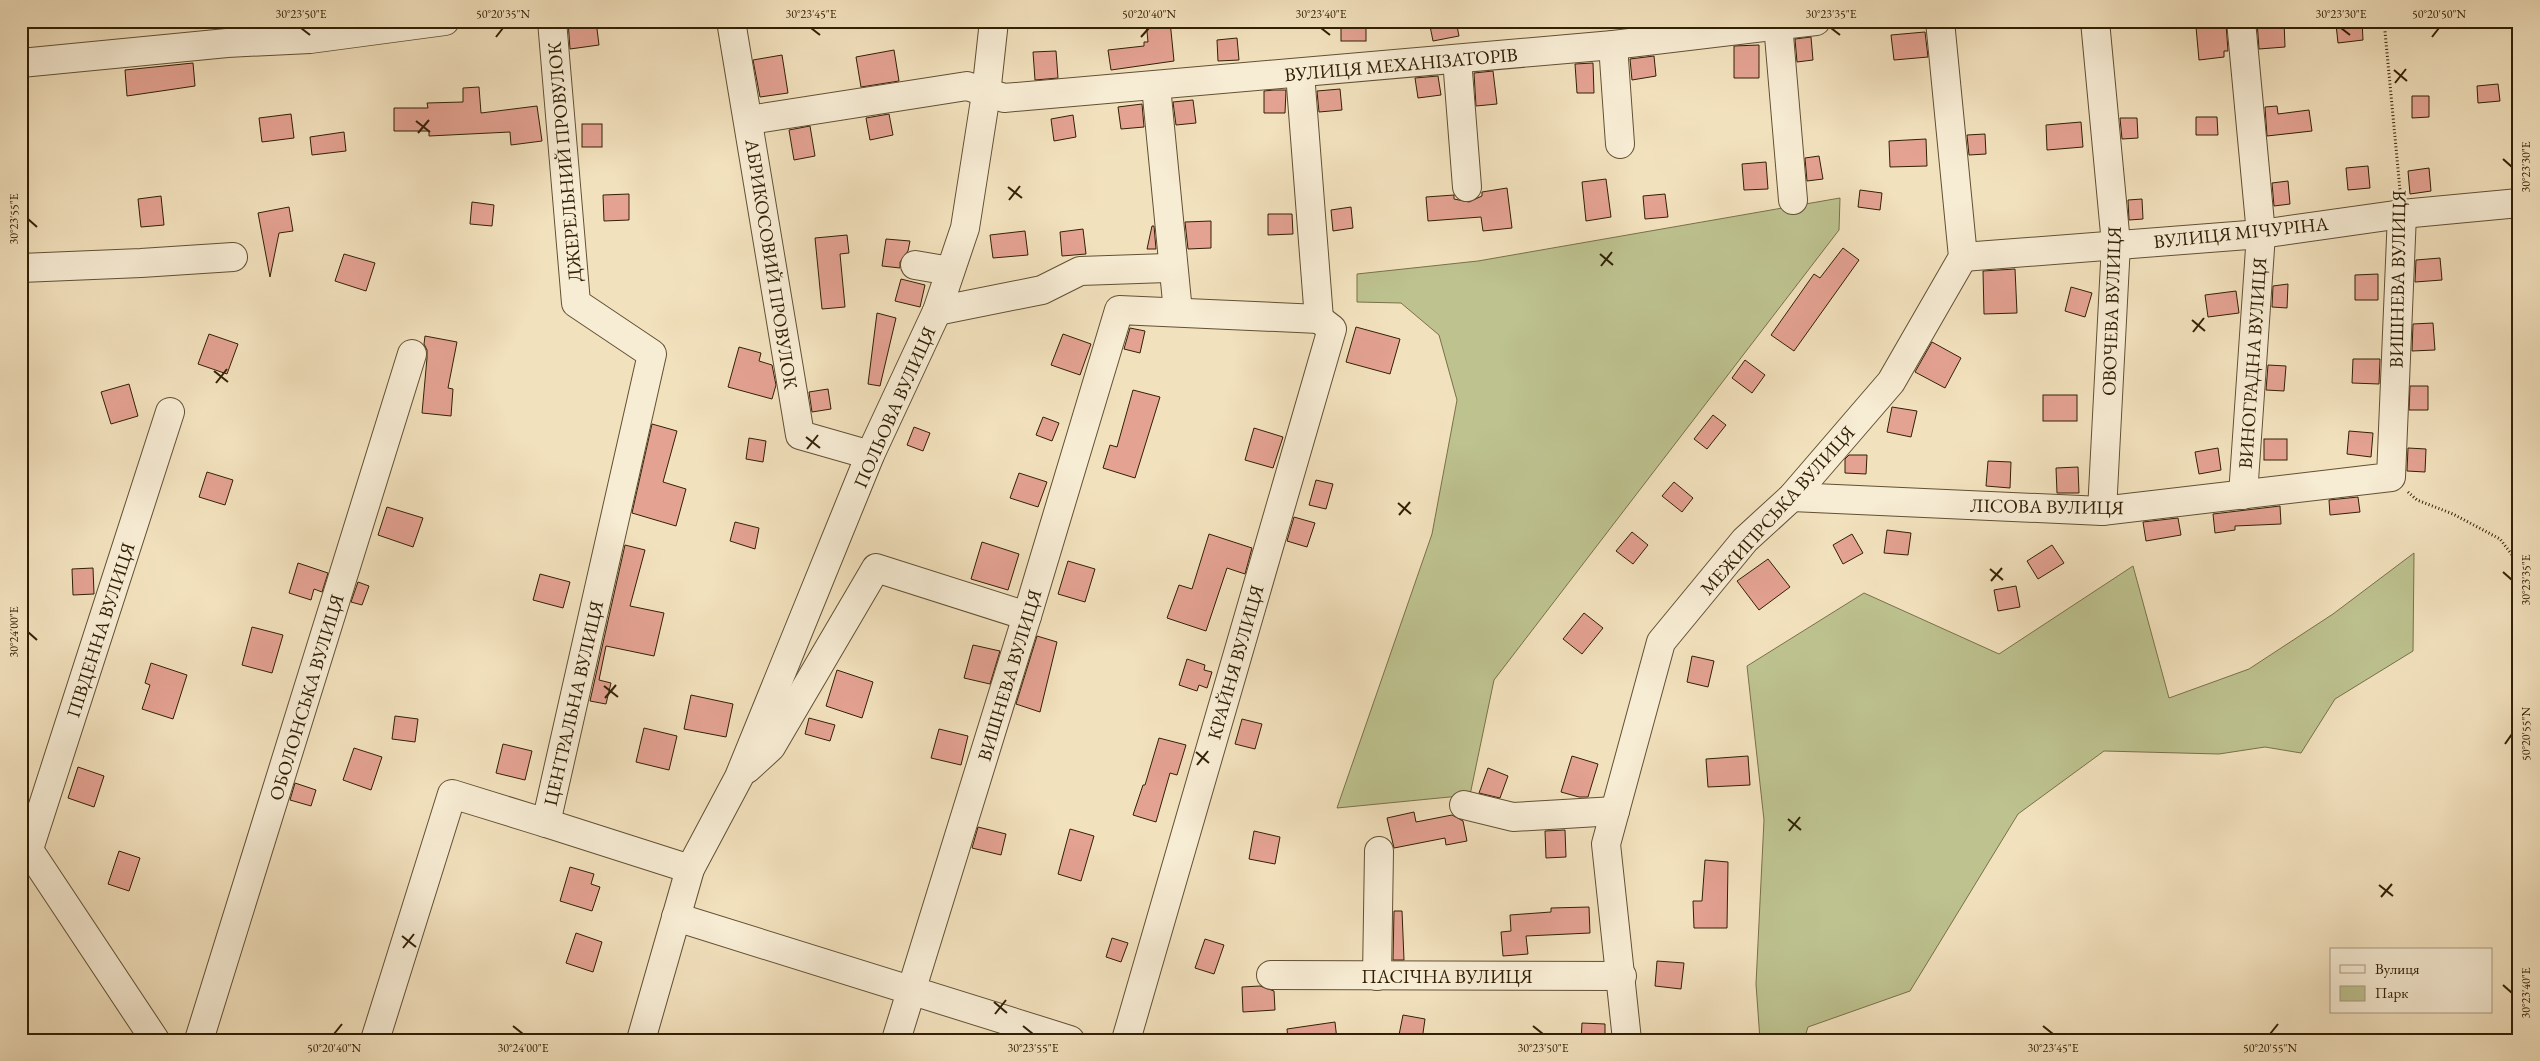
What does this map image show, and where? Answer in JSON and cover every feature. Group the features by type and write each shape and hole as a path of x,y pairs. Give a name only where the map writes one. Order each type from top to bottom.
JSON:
{"street":[{"path":"21,63 227,44 310,39 445,21"},
{"name":"ДЖЕРЕЛЬНИЙ ПРОВУЛОК","path":"552,21 576,303"},
{"name":"АБРИКОСОВИЙ ПРОВУЛОК","path":"731,21 800,435 870,455"},
{"name":"ПОЛЬОВА ВУЛИЦЯ","path":"641,1040 690,869 739,777 870,455 937,311 964,228 986,94 994,21"},
{"name":"ВУЛИЦЯ МЕХАНІЗАТОРІВ","path":"748,120 967,86 986,94 1004,98 1300,74 1613,45 1816,21"},
{"path":"1940,21 1963,257"},
{"name":"ОВОЧЕВА ВУЛИЦЯ","path":"2096,21 2116,244 2102,511"},
{"name":"ВИНОГРАДНА ВУЛИЦЯ","path":"2241,21 2261,234 2244,495"},
{"path":"1778,24 1794,200"},
{"path":"1613,45 1620,144"},
{"path":"1457,59 1467,187"},
{"path":"1156,86 1178,312 1319,319 1300,74"},
{"name":"ВУЛИЦЯ МІЧУРІНА","path":"1963,257 2261,234 2402,214 2519,204"},
{"name":"ВИШНЕВА ВУЛИЦЯ","path":"2390,478 2402,214"},
{"path":"21,268 141,263 233,256"},
{"name":"МЕЖИГІРСЬКА ВУЛИЦЯ","path":"1627,1040 1622,976 1606,844 1661,642 1744,540 1792,497 1891,382 1963,257"},
{"path":"915,265 950,271"},
{"path":"937,311 1042,290 1080,272 1167,268"},
{"name":"ЦЕНТРАЛЬНА ВУЛИЦЯ","path":"375,1040 452,794 546,823 652,354 576,303"},
{"name":"ВИШНЕВА ВУЛИЦЯ","path":"896,1040 1028,616 1119,310 1178,312"},
{"name":"КРАЙНЯ ВУЛИЦЯ","path":"1126,1040 1332,329 1319,319"},
{"name":"ОБОЛОНСЬКА ВУЛИЦЯ","path":"200,1040 412,354"},
{"name":"ПІВДЕННА ВУЛИЦЯ","path":"25,843 170,412"},
{"name":"ЛІСОВА ВУЛИЦЯ","path":"1792,497 2102,511 2390,478"},
{"name":"ПОЛЬОВА ВУЛИЦЯ","path":"739,777 771,747 876,568 1028,616"},
{"path":"1464,805 1513,817 1615,811"},
{"path":"546,823 690,869"},
{"path":"25,843 155,1040"},
{"path":"1376,976 1379,851"},
{"path":"676,917 912,989 1070,1040"},
{"name":"ПАСІЧНА ВУЛИЦЯ","path":"1271,975 1622,976"}],"path":[{"name":"ВИШНЕВА ВУЛИЦЯ","path":"2384,21 2402,214"},
{"path":"2390,478 2417,500 2453,514 2500,539 2519,564"}],"green space":[{"path":"1840,198 1839,230 1494,680 1470,795 1337,808 1432,534 1457,400 1439,335 1401,303 1357,302 1357,274 1478,261"},
{"path":"2414,553 2413,651 2335,699 2301,753 2265,747 2219,754 2104,751 2018,814 1910,991 1808,1027 1804,1040 1760,1040 1756,984 1764,820 1747,666 1864,593 1999,654 2133,566 2169,698 2249,669 2333,614"}],"building":[{"path":"568,21 596,21 599,45 570,49"},
{"path":"1146,21 1170,21 1174,61 1111,70 1108,50 1144,46 1144,42 1148,42"},
{"path":"1341,21 1366,21 1366,41 1341,41"},
{"path":"1429,21 1456,21 1459,36 1433,41"},
{"path":"2257,21 2284,21 2285,47 2259,49"},
{"path":"2362,21 2363,40 2338,43 2336,24"},
{"path":"2226,24 2228,51 2224,51 2224,57 2199,60 2196,27"},
{"path":"1925,32 1928,57 1894,60 1891,35"},
{"path":"1811,37 1813,60 1797,62 1795,39"},
{"path":"1237,38 1239,60 1218,61 1217,40"},
{"path":"1759,45 1759,78 1734,78 1734,46"},
{"path":"894,50 899,81 861,87 856,57"},
{"path":"1056,51 1058,78 1035,80 1033,52"},
{"path":"782,55 788,93 760,97 753,60"},
{"path":"1654,56 1656,76 1632,80 1630,59"},
{"path":"193,63 195,86 127,96 125,70"},
{"path":"1593,63 1594,93 1577,93 1575,64"},
{"path":"1493,71 1497,104 1476,106 1474,73"},
{"path":"1438,76 1441,95 1418,98 1415,78"},
{"path":"2498,84 2500,101 2478,103 2477,86"},
{"path":"479,87 481,113 537,106 542,141 511,145 510,132 429,136 429,131 394,131 394,108 428,108 427,103 463,102 463,88"},
{"path":"1340,89 1342,110 1319,112 1317,91"},
{"path":"1286,90 1285,113 1264,113 1264,91"},
{"path":"2412,96 2429,96 2429,117 2412,118"},
{"path":"1193,100 1196,123 1176,125 1173,102"},
{"path":"1142,104 1144,127 1121,129 1118,107"},
{"path":"2277,106 2278,114 2309,110 2312,131 2267,136 2265,107"},
{"path":"291,114 294,138 262,142 259,118"},
{"path":"889,114 893,135 870,140 866,118"},
{"path":"1073,115 1076,137 1054,141 1051,119"},
{"path":"2196,117 2217,117 2218,135 2196,135"},
{"path":"2120,118 2137,118 2138,138 2122,139"},
{"path":"2081,122 2083,147 2047,150 2046,125"},
{"path":"582,124 602,124 602,147 582,147"},
{"path":"810,126 815,156 794,160 789,130"},
{"path":"344,132 346,151 312,155 310,137"},
{"path":"1985,134 1986,154 1969,155 1967,135"},
{"path":"1926,139 1927,166 1890,167 1889,141"},
{"path":"1819,156 1823,179 1807,181 1805,158"},
{"path":"1766,162 1768,189 1744,190 1742,164"},
{"path":"2368,166 2370,188 2348,190 2346,168"},
{"path":"2429,168 2431,191 2410,194 2408,171"},
{"path":"1606,179 1611,217 1586,221 1582,182"},
{"path":"2288,181 2290,204 2274,206 2272,183"},
{"path":"1507,188 1512,228 1483,231 1481,217 1428,221 1426,197 1454,195 1454,199 1469,202 1482,196 1482,192"},
{"path":"1860,190 1882,193 1880,210 1858,207"},
{"path":"629,194 629,220 604,221 603,195"},
{"path":"1665,194 1668,217 1645,219 1643,196"},
{"path":"161,196 164,225 141,227 138,199"},
{"path":"2142,199 2143,219 2129,220 2128,200"},
{"path":"472,202 494,205 492,226 470,224"},
{"path":"289,207 293,231 279,233 270,277 258,213"},
{"path":"1351,207 1353,228 1333,231 1331,210"},
{"path":"1268,214 1292,214 1293,234 1268,235"},
{"path":"1211,221 1211,248 1188,249 1185,222"},
{"path":"1152,226 1154,226 1156,249 1147,249"},
{"path":"1083,229 1086,254 1062,256 1060,232"},
{"path":"1025,231 1028,255 993,258 990,235"},
{"path":"847,235 849,253 840,254 845,307 822,309 815,238"},
{"path":"886,239 910,241 908,251 900,262 900,268 882,266"},
{"path":"1843,248 1859,260 1794,351 1771,335 1814,274 1820,278"},
{"path":"344,254 375,263 366,291 335,281"},
{"path":"2440,258 2442,280 2415,282 2416,260"},
{"path":"2015,269 2017,313 1984,314 1983,271"},
{"path":"2378,274 2378,300 2355,300 2355,275"},
{"path":"901,279 925,285 920,307 895,301"},
{"path":"2288,284 2287,308 2272,307 2273,286"},
{"path":"2071,287 2092,293 2085,317 2065,311"},
{"path":"2236,291 2239,313 2208,317 2205,295"},
{"path":"877,313 896,318 880,386 868,384"},
{"path":"2433,323 2435,350 2412,351 2413,324"},
{"path":"1356,327 1400,339 1390,374 1346,362"},
{"path":"1130,328 1145,331 1140,353 1124,349"},
{"path":"209,334 238,344 227,374 198,364"},
{"path":"1063,334 1091,344 1080,375 1051,365"},
{"path":"425,336 457,342 448,388 453,389 451,416 422,413 427,358 427,350 424,344"},
{"path":"1932,342 1961,358 1945,388 1915,372"},
{"path":"739,347 761,353 759,361 772,365 776,385 772,399 728,387"},
{"path":"2353,359 2380,359 2379,384 2352,383"},
{"path":"1745,360 1765,375 1752,393 1732,378"},
{"path":"2268,365 2286,366 2284,391 2266,390"},
{"path":"129,384 138,416 111,424 101,392"},
{"path":"2410,386 2428,386 2428,410 2409,410"},
{"path":"828,389 831,409 812,412 809,392"},
{"path":"1133,390 1160,397 1135,478 1103,468 1110,445 1117,447"},
{"path":"2043,395 2077,395 2077,421 2043,421"},
{"path":"1892,407 1917,411 1911,437 1887,432"},
{"path":"1713,415 1726,425 1707,449 1694,439"},
{"path":"1043,417 1059,423 1052,441 1036,435"},
{"path":"652,424 677,431 663,482 686,489 676,526 632,513"},
{"path":"914,427 930,433 923,451 907,445"},
{"path":"1254,428 1283,437 1273,468 1245,460"},
{"path":"2349,431 2373,433 2371,457 2347,454"},
{"path":"749,438 766,441 763,462 746,459"},
{"path":"2264,439 2287,439 2287,460 2264,460"},
{"path":"2218,448 2221,470 2199,474 2195,452"},
{"path":"2408,448 2426,449 2425,472 2407,471"},
{"path":"1849,455 1867,455 1866,474 1845,473 1845,459"},
{"path":"1988,461 2011,462 2010,488 1986,486"},
{"path":"2078,467 2079,493 2057,493 2056,468"},
{"path":"207,472 233,480 225,505 199,497"},
{"path":"1019,473 1047,482 1038,507 1010,498"},
{"path":"1316,480 1333,484 1326,509 1309,505"},
{"path":"1674,482 1693,498 1682,512 1662,496"},
{"path":"2358,497 2360,512 2330,515 2329,500"},
{"path":"2280,506 2281,524 2235,526 2235,530 2215,533 2213,514"},
{"path":"387,507 423,518 413,547 378,535"},
{"path":"1294,517 1315,523 1307,547 1287,541"},
{"path":"2178,518 2181,535 2146,541 2143,522"},
{"path":"735,522 759,528 755,549 730,541"},
{"path":"1887,530 1911,533 1908,555 1884,553"},
{"path":"1632,532 1648,545 1633,564 1616,551"},
{"path":"1209,534 1252,548 1245,574 1227,568 1206,631 1167,618 1179,585 1192,589"},
{"path":"1852,534 1863,553 1843,564 1833,545"},
{"path":"982,542 1019,554 1008,590 971,579"},
{"path":"625,545 645,550 630,606 664,613 654,656 606,646 599,680 611,683 606,704 590,701"},
{"path":"2052,545 2064,563 2038,579 2027,561"},
{"path":"1768,559 1790,587 1759,610 1737,581"},
{"path":"1068,561 1095,569 1085,602 1058,594"},
{"path":"298,563 328,573 322,592 314,589 311,600 289,593"},
{"path":"93,568 94,594 73,595 72,569"},
{"path":"540,574 570,582 563,608 533,600"},
{"path":"358,582 369,586 362,605 351,602"},
{"path":"2016,586 2020,607 1998,611 1994,590"},
{"path":"1584,613 1603,628 1582,654 1563,639"},
{"path":"252,627 283,635 272,673 242,665"},
{"path":"1037,636 1057,642 1040,712 1016,704"},
{"path":"973,645 1000,651 990,684 964,678"},
{"path":"1692,656 1714,661 1708,687 1687,682"},
{"path":"1187,659 1205,665 1204,670 1212,672 1207,688 1199,685 1197,691 1179,685"},
{"path":"151,663 187,675 173,719 142,709 150,685 145,683"},
{"path":"837,670 873,682 862,718 826,706"},
{"path":"691,695 733,704 726,737 684,729"},
{"path":"395,716 418,719 415,742 392,739"},
{"path":"809,718 835,725 830,741 805,734"},
{"path":"1242,719 1262,724 1255,749 1235,744"},
{"path":"644,728 677,736 669,770 636,762"},
{"path":"939,729 968,736 961,765 931,758"},
{"path":"1159,738 1186,745 1177,775 1170,773 1156,822 1133,815 1143,785 1145,785"},
{"path":"503,744 532,751 525,780 496,773"},
{"path":"354,748 382,757 371,790 343,780"},
{"path":"1572,756 1598,764 1588,797 1579,797 1561,792"},
{"path":"1748,756 1750,785 1708,787 1706,759"},
{"path":"78,767 104,776 94,807 68,798"},
{"path":"1488,768 1508,776 1500,798 1479,793"},
{"path":"295,783 316,790 311,806 290,800"},
{"path":"1414,812 1416,822 1452,815 1463,821 1467,841 1446,845 1445,838 1394,848 1387,818"},
{"path":"978,827 1006,834 1001,855 972,848"},
{"path":"1070,829 1094,836 1081,881 1058,874"},
{"path":"1565,830 1566,857 1546,858 1545,831"},
{"path":"1254,831 1280,837 1275,864 1249,859"},
{"path":"119,851 140,858 129,891 108,884"},
{"path":"1705,860 1728,862 1727,928 1694,928 1693,901 1702,901"},
{"path":"570,867 594,874 591,884 600,887 592,911 560,901"},
{"path":"1589,907 1590,933 1526,936 1528,954 1503,956 1501,932 1511,931 1510,915 1551,912 1551,908"},
{"path":"1394,911 1402,911 1404,960 1393,960"},
{"path":"576,933 602,942 593,972 566,963"},
{"path":"1112,938 1128,943 1121,962 1106,957"},
{"path":"1205,939 1224,945 1214,974 1195,968"},
{"path":"1657,961 1684,963 1681,989 1655,986"},
{"path":"1260,986 1274,991 1275,1010 1243,1012 1242,987"},
{"path":"1403,1015 1425,1019 1422,1040 1398,1040"},
{"path":"1335,1022 1337,1040 1288,1040 1287,1029"},
{"path":"1582,1023 1605,1024 1605,1040 1581,1040"}]}
